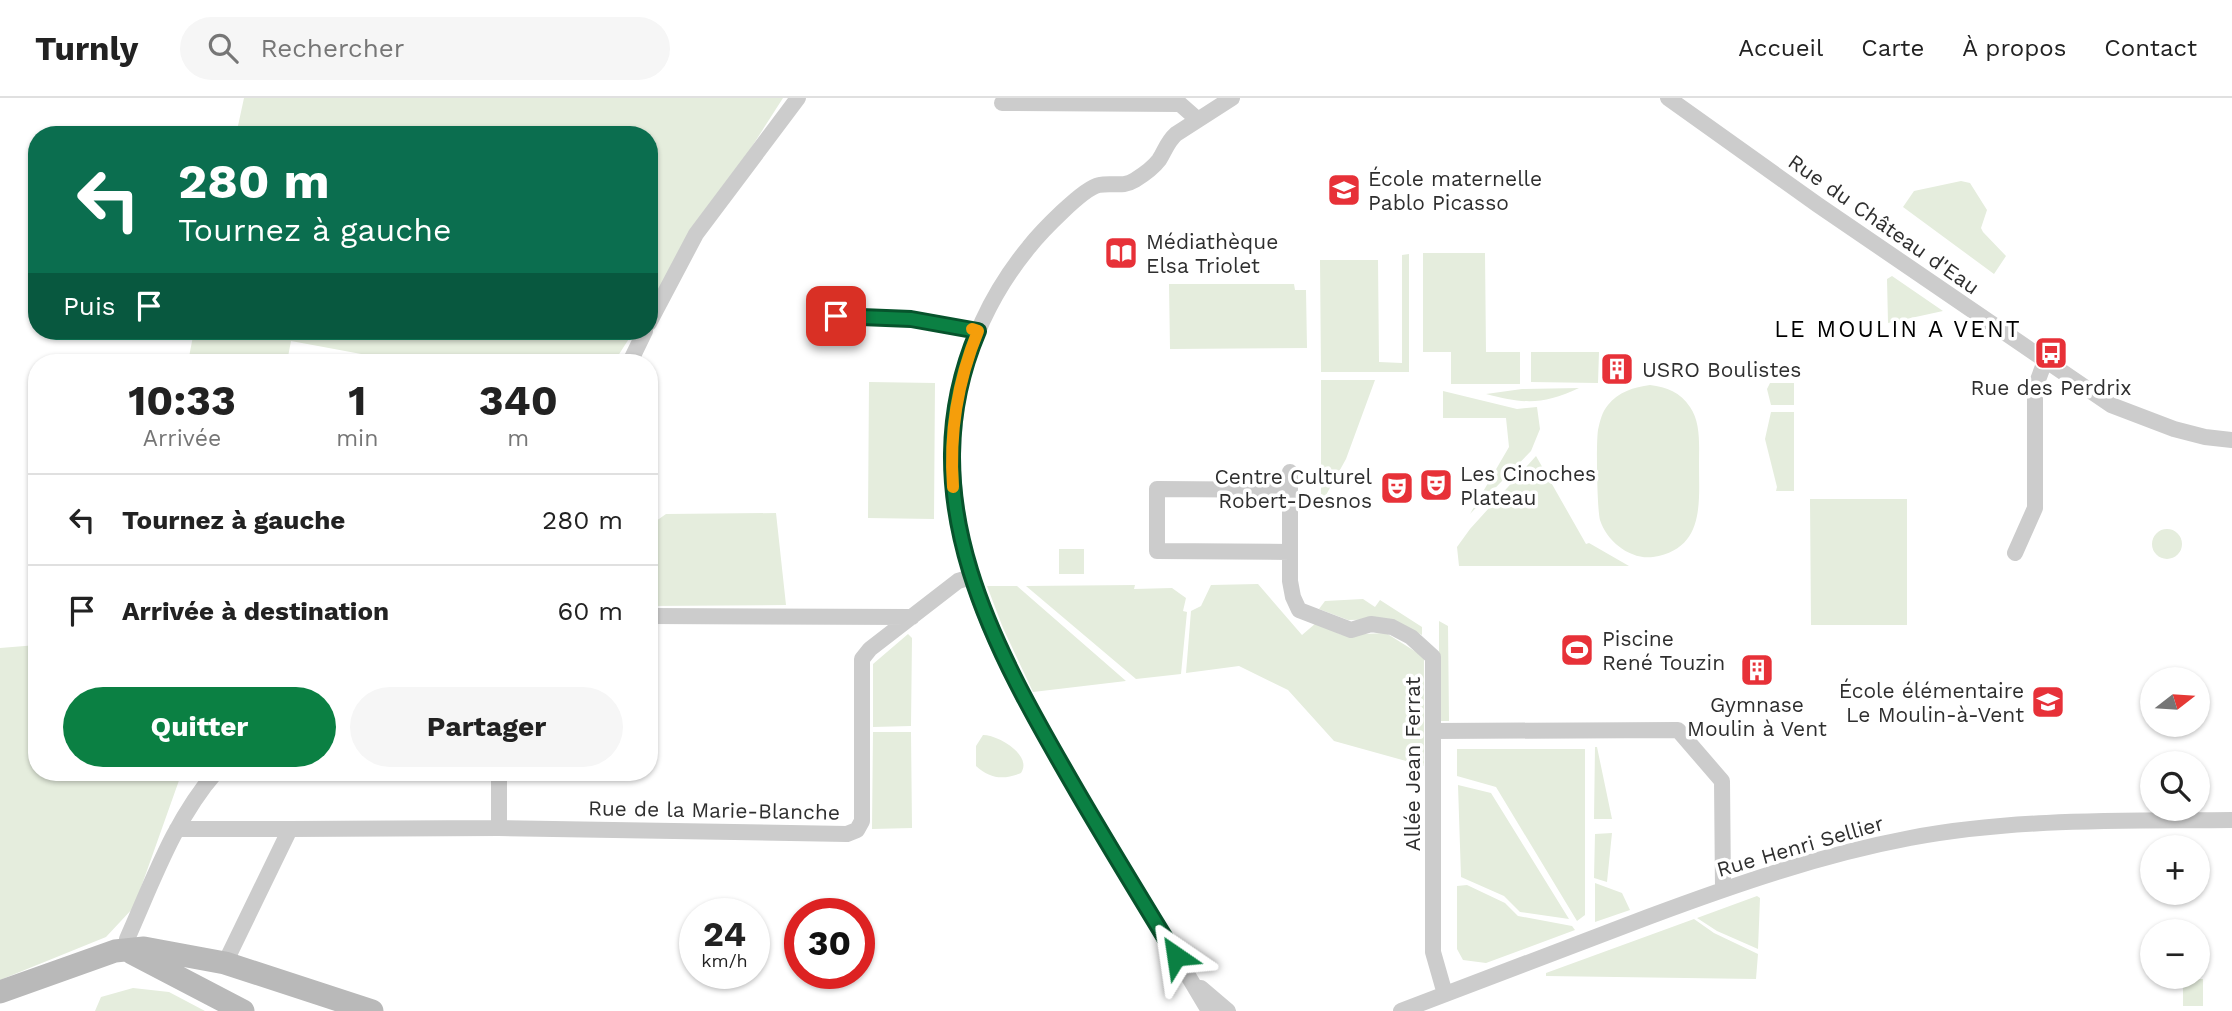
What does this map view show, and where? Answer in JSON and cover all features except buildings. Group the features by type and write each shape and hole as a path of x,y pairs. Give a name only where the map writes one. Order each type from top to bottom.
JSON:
{"main road":[{"path":"0,992 99,956 144,948 225,963 372,1011"},
{"path":"126,950 243,1011"}],"street":[{"path":"658,306 696,234 798,98"},
{"path":"1209,1011 1045,737 996,642 971,577 957,523 952,465 953,433 965,361 992,302 1029,247 1091,188 1098,185 1125,185 1146,173 1157,163 1168,141 1232,98"},
{"name":"Rue du Château d'Eau","path":"1668,98 1818,205 2111,405 2205,437 2232,440"},
{"path":"1002,103 1180,104 1197,119"},
{"path":"836,316 911,319 978,331"},
{"path":"2015,553 2035,508 2035,388 2045,361"},
{"name":"Allée Jean Ferrat","path":"1290,472 1290,581 1299,610 1351,630 1371,624 1392,627 1411,637 1433,657 1433,952 1445,994"},
{"path":"1290,490 1157,489 1157,551 1290,552"},
{"name":"Rue de la Marie-Blanche","path":"177,829 499,828 852,833 862,821 862,659 870,649 958,581 971,577"},
{"path":"658,617 912,617"},
{"path":"1433,731 1678,730 1722,781 1723,889"},
{"path":"126,950 130,933 177,829 208,781"},
{"path":"499,781 499,828"},
{"name":"Rue Henri Sellier","path":"1401,1011 1723,889 1784,868 1854,850 1952,832 2069,821 2232,820"},
{"path":"225,963 289,829"},
{"path":"1191,980 1228,1011"}],"green space":[{"path":"244,98 783,98 658,293 658,126 238,126"},
{"path":"1961,181 1970,183 1987,210 1981,228 1983,232 2006,256 1994,274 1903,207 1914,191"},
{"path":"1423,253 1485,253 1486,352 1520,352 1520,384 1451,384 1451,352 1423,352"},
{"path":"1409,254 1409,372 1321,372 1320,260 1378,260 1379,362 1402,363 1402,255"},
{"path":"1892,276 1943,311 1888,323 1887,279"},
{"path":"1169,284 1294,284 1295,290 1306,290 1307,348 1170,349"},
{"path":"192,340 628,340 619,354 361,354 291,341 289,354 190,354"},
{"path":"1531,352 1599,352 1598,383 1531,382"},
{"path":"1321,380 1375,380 1346,459 1321,504"},
{"path":"869,382 935,383 934,519 868,518"},
{"path":"1770,383 1794,383 1794,405 1771,405 1767,389"},
{"path":"1650,385 1677,394 1694,413 1699,434 1699,494 1696,522 1682,545 1670,552 1645,557 1636,556 1621,548 1603,528 1598,503 1597,448 1598,430 1608,405 1627,391"},
{"path":"1579,388 1555,398 1533,401 1512,400 1486,394 1522,389"},
{"path":"1443,391 1517,409 1537,407 1540,429 1531,451 1470,514 1509,447 1506,418 1443,418"},
{"path":"1771,412 1794,412 1794,491 1776,491 1765,439"},
{"path":"1536,456 1586,544 1589,543 1629,566 1459,566 1457,547"},
{"path":"1810,499 1907,499 1907,625 1811,625"},
{"path":"776,513 786,605 658,606 658,520 666,514"},
{"path":"2167,529 2178,533 2182,544 2178,555 2167,559 2156,555 2152,544 2156,533"},
{"path":"1059,549 1084,549 1084,574 1059,574"},
{"path":"1258,584 1302,635 1316,623 1342,635 1386,633 1424,657 1424,766 1334,741 1288,690 1239,666 1186,673 1191,611 1201,606 1211,585"},
{"path":"1135,585 1134,589 1172,588 1186,598 1183,611 1187,612 1181,674 1136,679 1026,586"},
{"path":"987,586 1017,586 1126,681 1033,692"},
{"path":"1363,599 1375,607 1380,600 1422,627 1422,635 1392,619 1348,620 1319,609 1325,601"},
{"path":"1439,621 1448,626 1449,721 1439,721"},
{"path":"908,634 912,638 911,726 873,727 873,664"},
{"path":"28,646 28,781 179,781 134,907 106,937 0,980 0,648"},
{"path":"873,732 911,732 912,828 872,829"},
{"path":"983,735 1005,742 1018,753 1022,759 1021,773 997,777 976,766 976,746"},
{"path":"1597,747 1612,819 1594,819"},
{"path":"1457,749 1585,749 1585,915 1577,921 1496,787 1457,776"},
{"path":"1458,785 1491,793 1569,919 1520,912 1504,896 1461,877"},
{"path":"1612,833 1607,882 1594,878 1595,834"},
{"path":"1595,883 1622,893 1630,910 1595,922"},
{"path":"1467,885 1505,903 1518,916 1572,926 1575,930 1486,963 1463,960 1457,949 1457,886"},
{"path":"1757,896 1760,898 1758,949 1717,931 1697,918"},
{"path":"1694,919 1714,933 1758,954 1756,979 1546,976 1546,973"},
{"path":"133,988 169,992 205,1011 95,1011 101,997"},
{"path":"2183,989 2203,989 2203,1006 2183,1006"}],"slow traffic":[{"path":"953,487 953,433 965,361 978,331 972,329"}],"place":[{"name":"École maternelle Pablo Picasso","path":"1344,190"},
{"name":"Médiathèque Elsa Triolet","path":"1121,253"},
{"name":"Rue des Perdrix","path":"2051,353"},
{"name":"USRO Boulistes","path":"1617,369"},
{"name":"Les Cinoches Plateau","path":"1436,485"},
{"name":"Centre Culturel Robert-Desnos","path":"1397,488"},
{"name":"Piscine René Touzin","path":"1577,650"},
{"name":"Gymnase Moulin à Vent","path":"1757,670"},
{"name":"École élémentaire Le Moulin-à-Vent","path":"2048,702"}],"district":[{"name":"LE MOULIN A VENT","path":"1898,329"}],"route":[{"path":"836,316 911,319 978,331 965,361 953,433 952,465 957,523 971,577 996,642 1017,686 1116,859 1176,956"}]}
